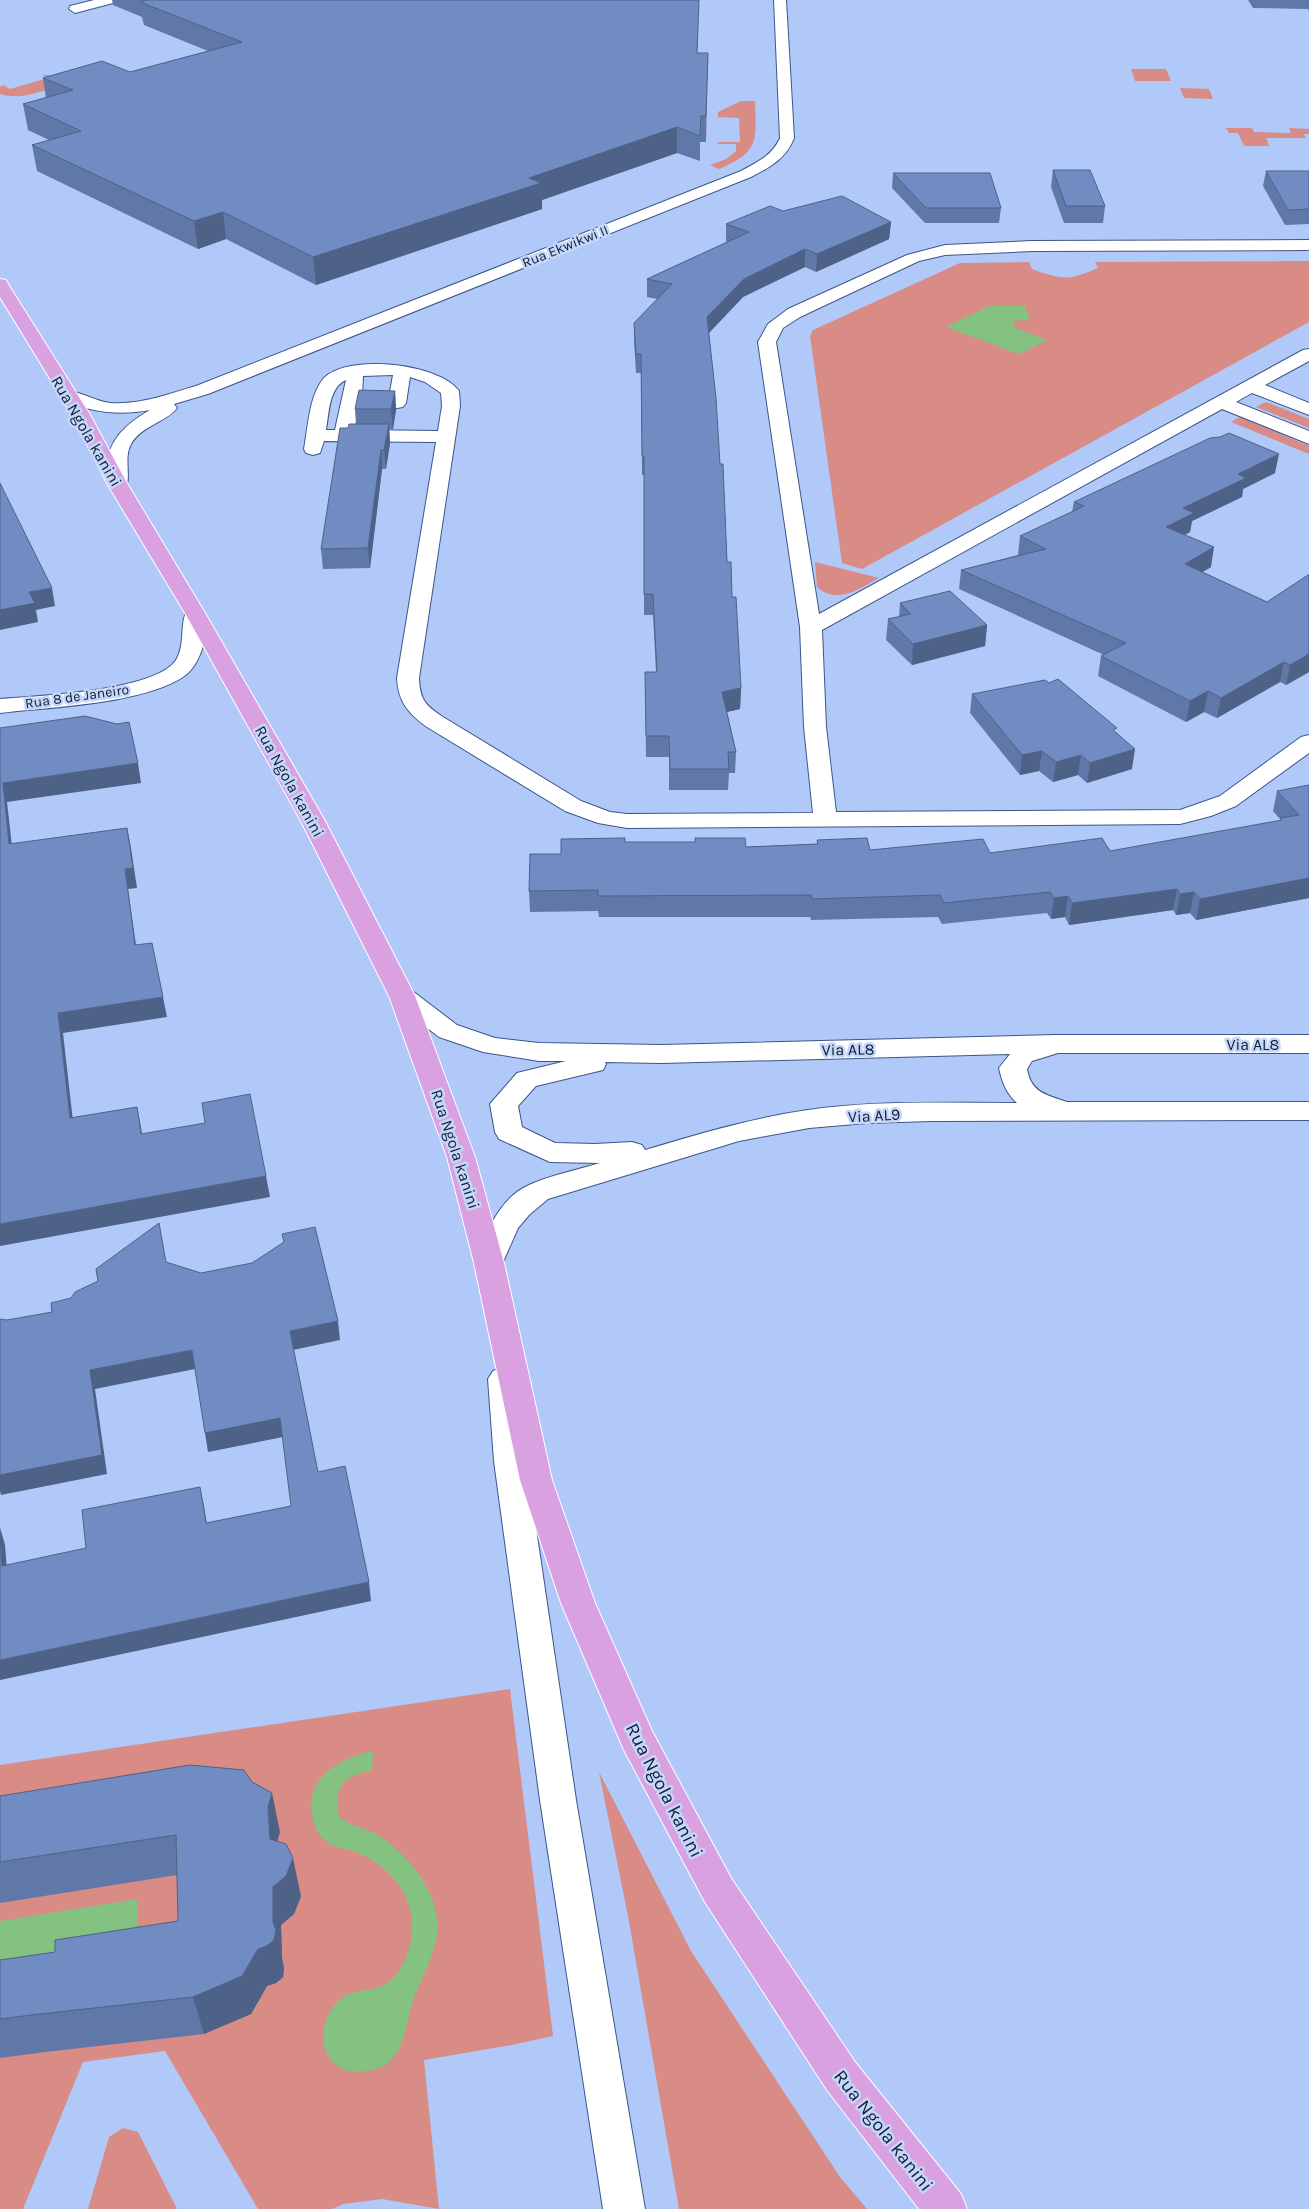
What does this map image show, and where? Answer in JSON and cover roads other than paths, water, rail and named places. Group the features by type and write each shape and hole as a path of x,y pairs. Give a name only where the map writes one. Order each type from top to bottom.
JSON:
{"main road":[{"name":"Rua Ngola kanini","path":"0,284 90,431 118,485 196,613 313,821 402,996 461,1157 489,1263 536,1480 578,1603 637,1739 718,1890 841,2076 946,2209"}],"street":[{"path":"75,8 108,0"},
{"name":"Rua Ekwikwi II","path":"68,396 95,407 123,409 139,407 202,390 343,359 746,174 770,161 783,149 787,138 780,0"},
{"path":"825,818 816,727 811,627 767,342 769,331 778,322 913,258 945,250 1040,246 1309,245"},
{"path":"811,627 1309,354"},
{"path":"343,359 402,372 417,373 433,379 450,391 451,406 408,678 408,693 415,707 440,725 565,801 606,818 649,822 825,818 1180,817 1203,812 1228,800 1309,742"},
{"path":"343,359 355,383 344,435"},
{"path":"343,359 338,377 327,385 324,393 314,442 344,435 445,437"},
{"path":"397,403 402,372"},
{"path":"1251,386 1309,410"},
{"name":"Rua Ekwikwi II","path":"118,485 117,458 121,445 132,431 146,419 202,390"},
{"path":"1221,402 1309,438"},
{"name":"Rua 8 de Janeiro","path":"0,706 106,694 138,687 176,672 192,648 195,636 196,613"},
{"name":"Via AL8","path":"402,996 448,1031 492,1046 538,1052 661,1054 1056,1044 1309,1044"},
{"path":"1056,1044 1023,1055 1013,1068 1014,1082 1028,1098 1070,1113"},
{"path":"661,1054 584,1065 527,1079 504,1104 509,1132 550,1152 595,1154 676,1150"},
{"name":"Via AL9","path":"489,1263 504,1223 521,1204 538,1192 737,1132 809,1120 868,1114 932,1112 1309,1111"},
{"name":"Rua Ngola kanini","path":"499,1315 514,1490 558,1800 624,2209"}]}
